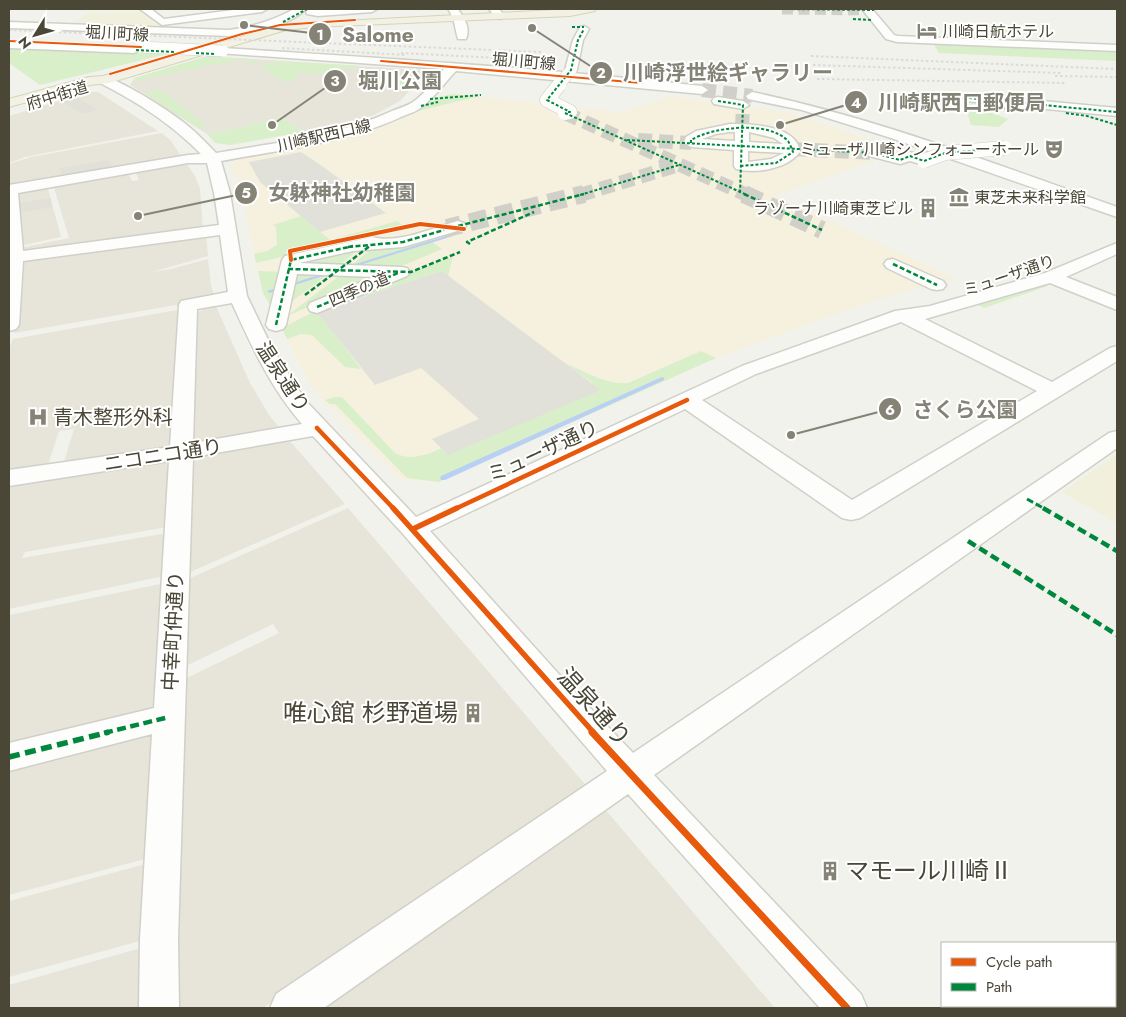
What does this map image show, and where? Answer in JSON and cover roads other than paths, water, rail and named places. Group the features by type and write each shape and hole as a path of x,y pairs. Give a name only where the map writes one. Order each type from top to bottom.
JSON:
{"main road":[{"name":"府中街道","path":"9,109 276,29 303,24 355,16 497,12 570,13 591,9"},
{"name":"府中街道","path":"9,104 96,82"}],"street":[{"path":"145,9 166,27 276,14 269,9"},
{"path":"166,27 262,9"},
{"path":"9,24 166,27 221,33 250,30 285,18 301,9"},
{"path":"313,9 311,12 355,16"},
{"path":"300,28 355,16 372,9"},
{"path":"867,9 890,36 897,39 1117,48"},
{"path":"456,13 463,32 462,38"},
{"path":"565,113 570,112 547,100 572,71 578,40 584,28 572,27"},
{"name":"堀川町線","path":"9,41 429,64 702,90"},
{"path":"9,45 176,54"},
{"path":"121,50 137,48"},
{"name":"川崎駅西口線","path":"10,190 328,137 373,125 417,105 436,88 436,85 452,67"},
{"name":"温泉通り","path":"96,82 173,129 205,156 218,174 238,296 262,348 298,405 317,428 413,529 631,774 847,1008"},
{"path":"607,82 643,86 679,92 674,95 602,86 607,82"},
{"path":"969,98 1117,112"},
{"path":"718,101 747,101 805,107 893,134 1117,212"},
{"path":"998,108 1047,110 1087,116 1117,125"},
{"path":"742,128 742,166 766,165 779,162 789,157 793,149"},
{"path":"742,128 778,135 787,140 793,149 691,143 691,140 696,135 706,131 742,128"},
{"path":"874,153 900,160 910,156 924,161 945,154 1005,148"},
{"path":"9,325 12,258 10,190"},
{"path":"371,244 403,242 458,226"},
{"path":"12,258 227,229"},
{"name":"ミューザ通り","path":"902,315 905,309 1030,271 1117,234"},
{"name":"四季の道","path":"287,276 348,247 371,244"},
{"name":"四季の道","path":"287,276 340,270 404,271 311,301 340,270 371,244"},
{"name":"ミューザ通り","path":"413,529 766,363 902,315 918,315 935,311 1051,277 1117,248"},
{"path":"893,264 937,285"},
{"path":"276,325 287,276"},
{"path":"1051,277 1117,304"},
{"name":"中幸町仲通り","path":"159,1008 159,939 188,305 238,296"},
{"path":"902,315 1052,390"},
{"path":"686,400 851,512 1117,352"},
{"name":"ニコニコ通り","path":"9,478 182,452 317,428"},
{"path":"290,1008 1117,438"},
{"path":"9,757 169,717"}],"waterway":[{"path":"348,267 451,236"},
{"path":"270,291 331,273"},
{"path":"443,478 662,379"}],"tunnel":[{"path":"782,9 874,10"},
{"path":"702,90 752,96"},
{"path":"742,128 743,105"},
{"path":"565,113 747,195"},
{"path":"638,140 691,143"},
{"path":"793,149 874,153"},
{"path":"580,195 679,165"},
{"path":"744,194 822,230"},
{"path":"444,226 447,228 580,195"}],"railway":[{"path":"9,30 541,52"},
{"path":"282,48 406,55"},
{"path":"401,53 537,60"},
{"path":"811,56 1117,69"},
{"path":"531,62 554,63"},
{"path":"813,65 1061,73"},
{"path":"1055,76 1117,77"},
{"path":"817,79 1065,83"}],"place":[{"name":"Salome","path":"244,25"},
{"name":"川崎浮世絵ギャラリー","path":"532,28"},
{"name":"川崎日航ホテル","path":"927,31"},
{"name":"堀川公園","path":"272,125"},
{"name":"川崎駅西口郵便局","path":"780,125"},
{"name":"ミューザ川崎シンフォニーホール","path":"1054,149"},
{"name":"東芝未来科学館","path":"959,197"},
{"name":"ラゾーナ川崎東芝ビル","path":"928,208"},
{"name":"女躰神社幼稚園","path":"138,216"},
{"name":"青木整形外科","path":"38,417"},
{"name":"さくら公園","path":"791,435"},
{"name":"唯心館 杉野道場","path":"473,713"},
{"name":"マモール川崎Ⅱ","path":"830,871"}]}
